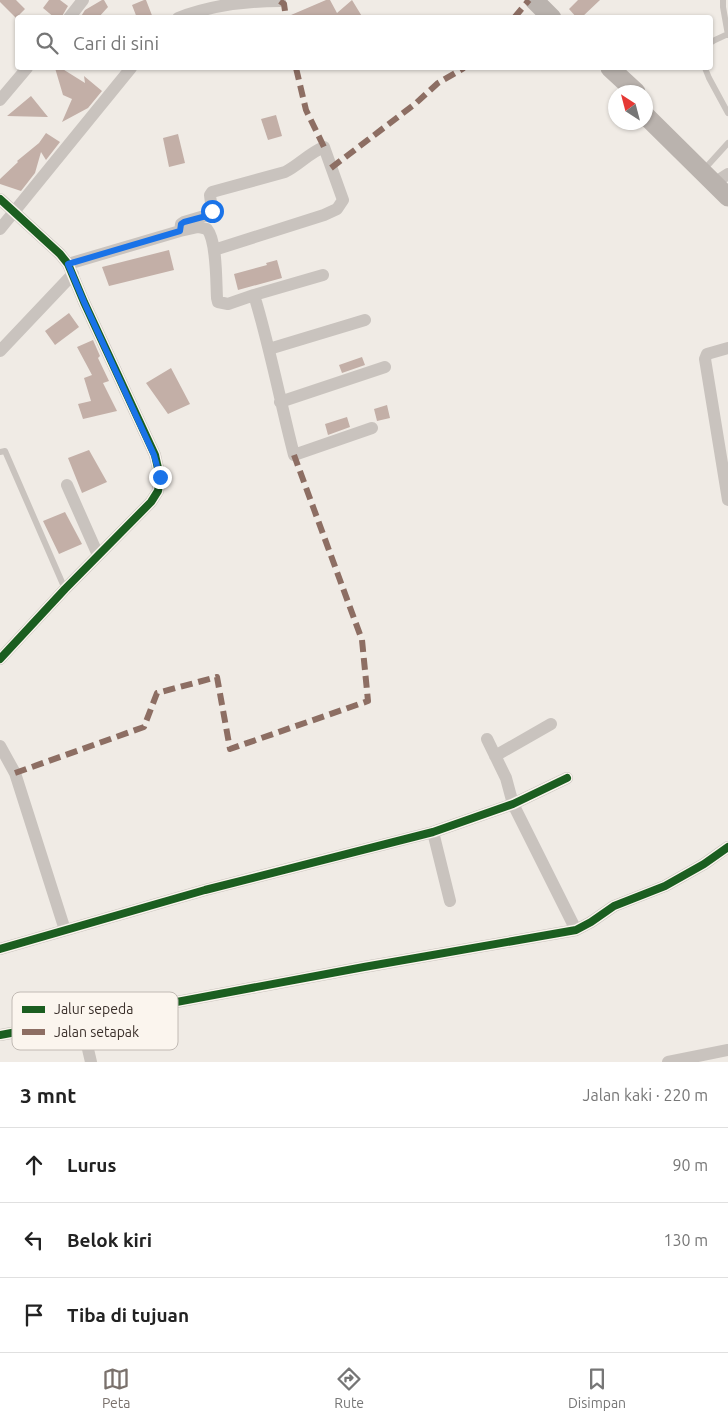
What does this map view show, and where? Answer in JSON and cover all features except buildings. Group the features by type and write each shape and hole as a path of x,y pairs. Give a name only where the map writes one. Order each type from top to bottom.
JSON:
{"main road":[{"path":"534,0 549,15"},
{"path":"598,70 614,85"},
{"path":"612,70 628,85"},
{"path":"653,109 720,176 728,197"},
{"path":"653,122 720,176"}],"street":[{"path":"71,15 83,0"},
{"path":"187,15 211,7 252,1 280,1"},
{"path":"0,100 25,70"},
{"path":"0,229 129,70"},
{"path":"180,231 181,224 184,222 211,214 210,195 212,192 285,172 313,152 324,147 343,200 337,208 324,215 214,250"},
{"path":"0,199 60,254 70,269 154,455 160,477 158,491 151,502 65,589 0,659"},
{"path":"0,351 70,269 180,231 198,227 207,229 211,236 214,250 216,298 218,302 228,304 323,275"},
{"path":"254,295 294,454 372,428"},
{"path":"269,349 365,320"},
{"path":"728,348 710,353 704,359 728,500"},
{"path":"280,402 385,367"},
{"path":"67,485 98,555"},
{"path":"495,756 550,724"},
{"path":"487,739 506,778 513,804 576,930"},
{"path":"0,746 15,773 64,930"},
{"path":"0,949 206,890 433,832 513,804 567,778"},
{"path":"433,832 450,901"},
{"path":"178,1002 576,930 614,906 665,886 704,864 728,847"},
{"path":"668,1062 728,1050"}],"lane":[{"path":"713,42 728,35 723,0"},
{"path":"707,70 728,113"},
{"path":"720,176 728,143"},
{"path":"0,452 5,451 65,589"}],"marked path":[{"path":"516,15 529,0"},
{"path":"280,1 284,4 286,15"},
{"path":"296,70 306,110 324,147"},
{"path":"331,168 415,104 438,83 461,70"},
{"path":"15,773 144,727 157,693 217,677 230,749 368,701 362,640 294,455"}],"cycle path":[{"path":"0,199 60,254 68,264 155,455 160,477 158,491 151,502 65,589 0,659"},
{"path":"0,949 205,890 433,832 513,804 567,778"},
{"path":"178,1002 576,930 614,906 665,886 704,864 728,847"},
{"path":"0,1035 12,1033"}],"route":[{"path":"160,477 154,455 68,264 180,231 181,224 187,220 210,215 212,211"}]}
